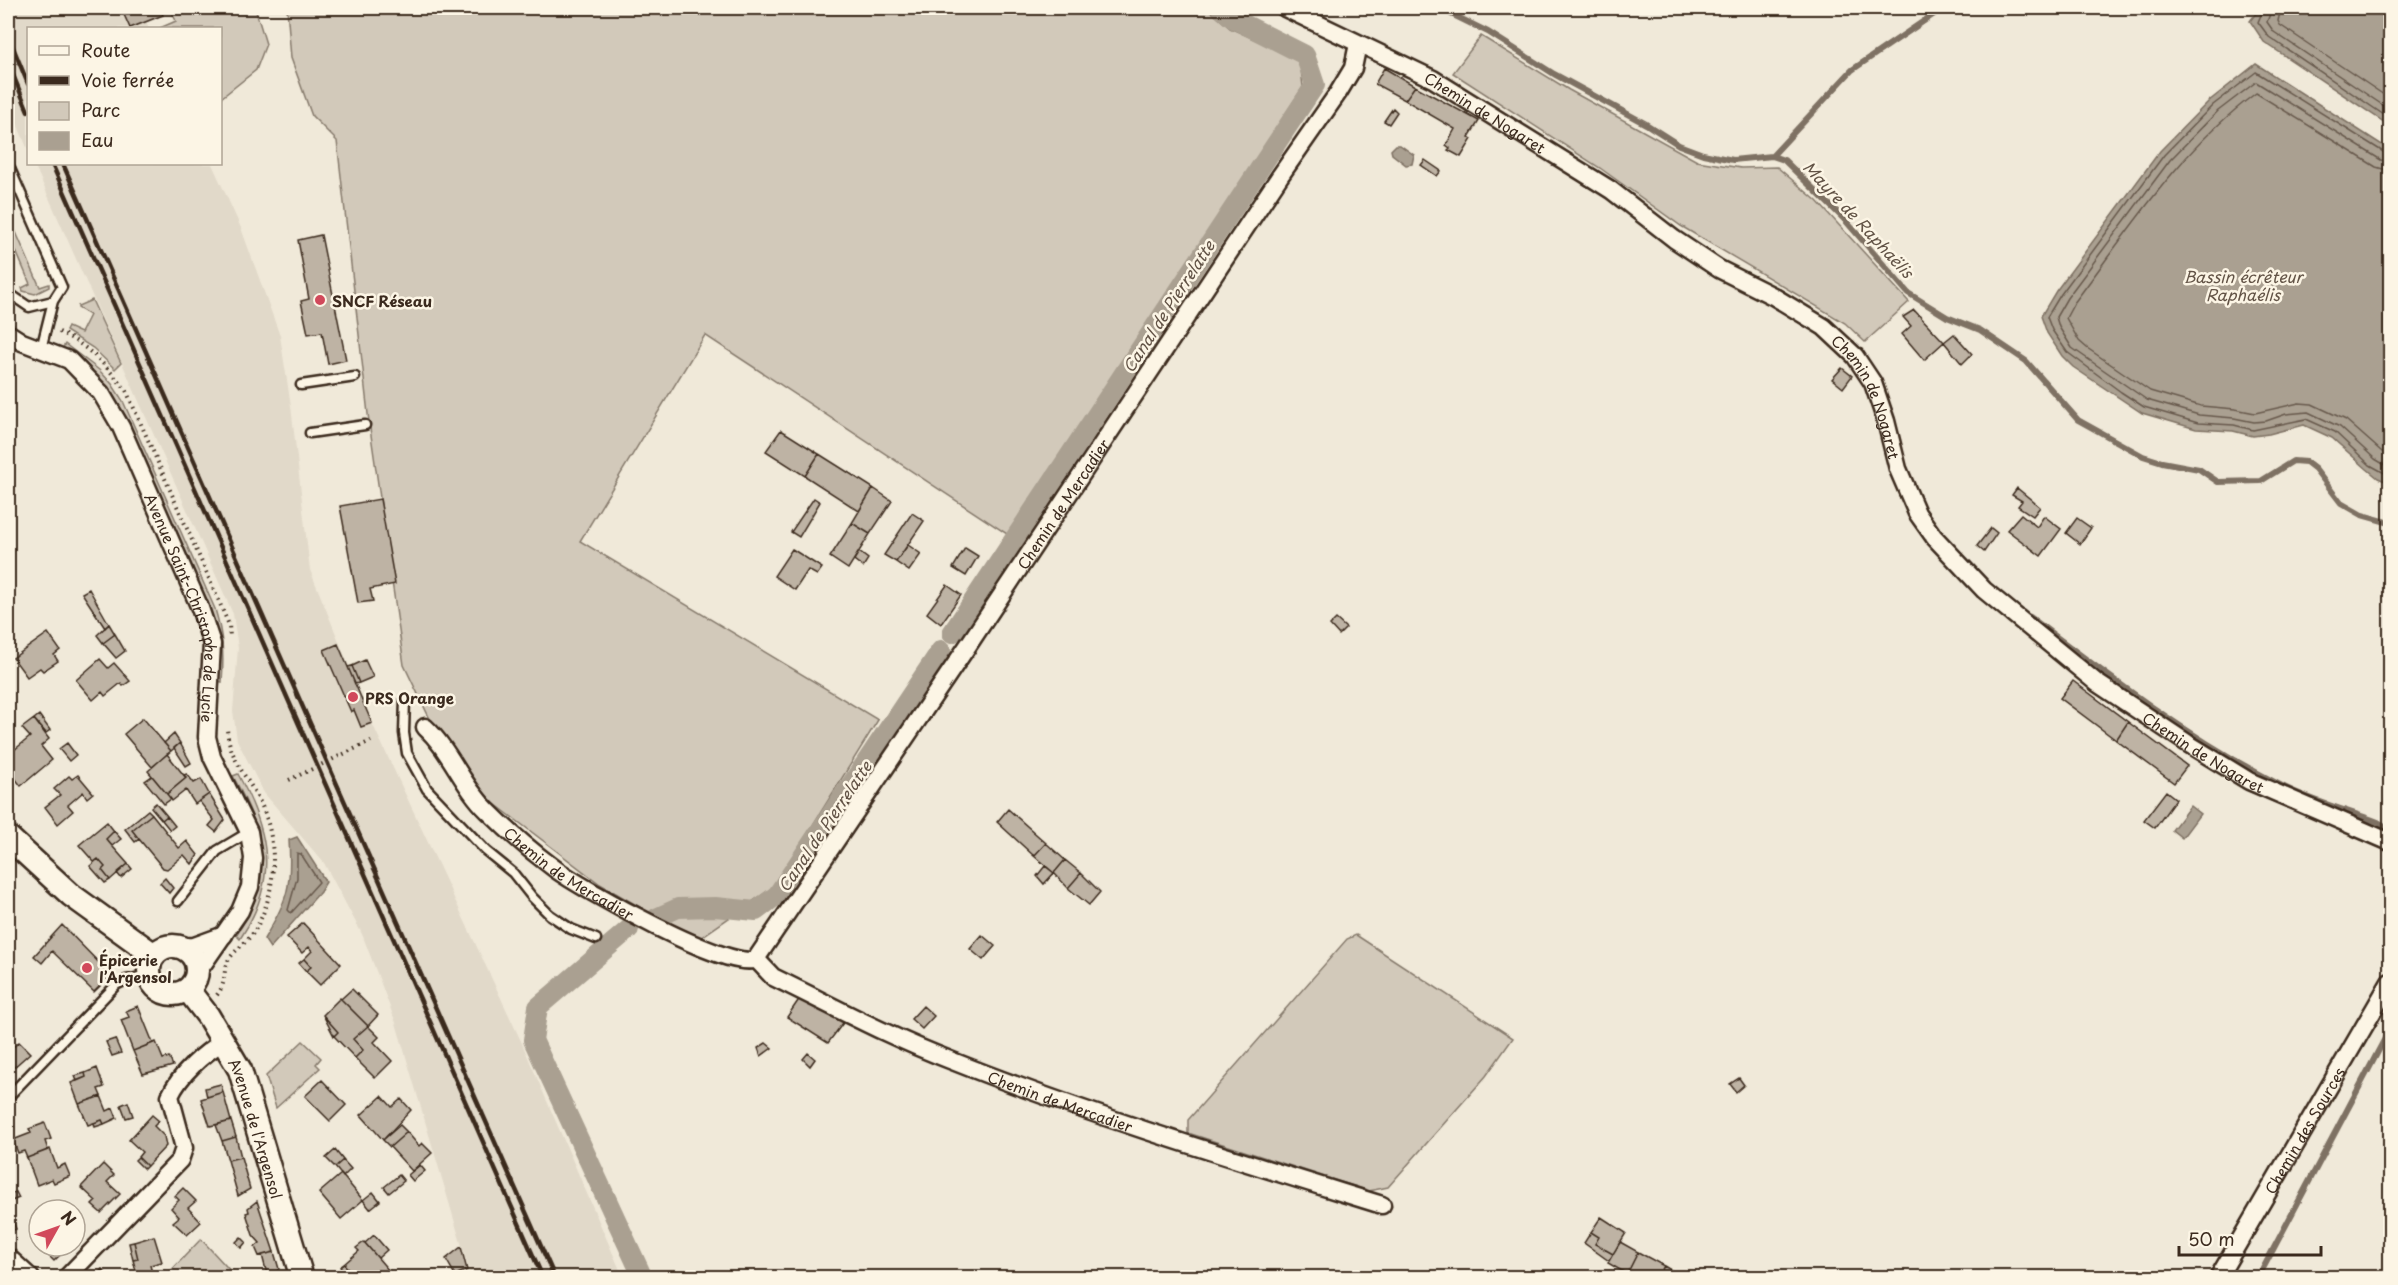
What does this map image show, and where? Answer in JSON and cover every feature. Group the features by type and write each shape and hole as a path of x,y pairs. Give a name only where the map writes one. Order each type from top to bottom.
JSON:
{"street":[{"name":"Chemin de Nogaret","path":"1285,8 1432,80 1611,190 1674,239 1719,269 1773,296 1824,327 1855,356 1872,383 1886,421 1898,469 1917,513 1934,537 1984,590 2097,683 2204,754 2248,781 2391,842"},
{"name":"Chemin de Mercadier","path":"425,727 439,740 463,780 486,809 555,869 616,905 706,950 737,960 752,961 963,654 1280,176 1338,93 1353,68 1358,44"},
{"name":"Avenue Saint-Christophe de Lycie","path":"8,333 69,360 101,393 121,427 200,608 212,644 207,737 212,757 249,832 253,858 250,886 240,911 193,981"},
{"path":"8,837 71,896 151,965"},
{"path":"180,947 192,955 195,960 193,981 181,994 165,993 152,983 151,965 165,947 194,946 225,935"},
{"name":"Chemin de Mercadier","path":"756,958 773,977 951,1061 1099,1114 1382,1205"},
{"name":"Avenue de l'Argensol","path":"193,981 203,1008 240,1070 248,1091 302,1278"},
{"name":"Chemin des Sources","path":"2218,1278 2391,982"},
{"path":"66,1278 180,1160 184,1148 170,1096 182,1077 213,1048 224,1041"},
{"path":"8,1257 31,1278"}],"lane":[{"path":"8,164 62,287 53,301 41,349"},
{"path":"8,287 10,294 29,307 53,301"},
{"path":"301,386 355,377"},
{"path":"310,433 365,425"},
{"path":"405,698 404,733 407,753 427,789 486,851 513,873 550,915 571,929 596,939"},
{"path":"178,902 217,851 249,832"},
{"path":"8,1097 116,986 151,965"}],"path":[{"path":"289,780 371,741"}],"shaded area":[{"path":"8,8 140,8 149,27 27,27 27,148 8,102"},
{"path":"34,165 212,165 241,228 280,336 291,406 310,570 372,723 521,1041 623,1277 471,1277 396,1023 362,934 324,863 264,793 237,740 233,711 238,648 233,614"}],"green space":[{"path":"170,8 255,8 266,44 256,70 222,97 222,27 162,27 176,21"},
{"path":"287,8 1207,8 1230,28 1300,60 1303,87 1010,536 705,335 580,541 878,720 775,886 697,940 600,884 487,798 429,717 404,665 368,414 337,141 312,116 291,58"},
{"path":"1481,36 1569,90 1697,161 1741,168 1777,167 1817,201 1909,302 1865,342 1845,323 1681,226 1600,168 1453,73"},
{"path":"8,214 40,287 49,284 49,287 35,294 23,291 22,288 30,284 8,232"},
{"path":"92,300 121,363 115,369 93,348 66,331 68,327 81,333 90,315 78,306"},
{"path":"65,344 99,370 123,401 215,609 222,645 222,682 217,681 219,643 211,613 130,428 111,392 85,365 62,349"},
{"path":"238,774 257,816 266,856 261,897 240,939 236,935 249,914 257,894 262,855 252,817 233,776"},
{"path":"1356,935 1513,1038 1486,1076 1388,1187 1369,1191 1188,1133 1188,1120 1347,939"},
{"path":"303,1041 321,1058 316,1064 320,1068 276,1108 266,1076"},
{"path":"201,1239 236,1277 165,1277"}],"water":[{"path":"2260,8 2390,8 2390,126 2264,42 2250,21"},
{"name":"Bassin écrêteur Raphaélis","path":"2256,64 2390,150 2390,483 2378,478 2332,438 2304,425 2253,436 2233,431 2196,429 2142,413 2073,367 2062,356 2047,333 2041,316 2056,291 2160,151 2209,101"},
{"path":"1396,145 1400,145 1414,155 1412,164 1406,165 1392,154 1391,150"},
{"path":"2190,806 2200,814 2182,838 2172,830"},
{"path":"297,837 326,882 320,892 270,948 264,939 287,892 290,870 289,840"}],"building":[{"path":"121,8 159,8 163,15 133,27 130,27"},
{"path":"1384,68 1415,86 1405,100 1375,84"},
{"path":"1415,86 1479,121 1461,157 1448,150 1450,148 1446,145 1455,129 1405,100"},
{"path":"1393,108 1397,112 1389,124 1384,121"},
{"path":"1425,160 1441,171 1437,176 1421,165"},
{"name":"SNCF Réseau","path":"321,235 346,360 328,364 322,332 308,334 301,301 309,299 298,240"},
{"path":"1914,310 1944,342 1924,360 1902,334 1911,326 1903,317"},
{"path":"1954,334 1972,354 1962,364 1944,342"},
{"path":"1842,368 1852,376 1843,388 1832,379"},
{"path":"781,430 819,454 805,476 766,451"},
{"path":"819,454 873,488 859,511 805,476"},
{"path":"873,488 892,501 870,534 852,523"},
{"path":"2017,488 2040,507 2033,516 2018,506 2022,501 2012,495"},
{"path":"814,498 820,502 799,537 791,532"},
{"path":"380,499 395,584 370,589 373,601 358,603 340,506"},
{"path":"912,513 924,521 896,562 884,555"},
{"path":"2021,514 2037,527 2044,516 2061,529 2041,556 2007,530"},
{"path":"2077,518 2091,528 2080,544 2066,533"},
{"path":"852,523 870,534 848,569 830,557"},
{"path":"1991,528 1997,533 1984,552 1977,546"},
{"path":"908,545 921,554 909,571 896,562"},
{"path":"965,548 978,556 966,576 953,568"},
{"path":"792,549 822,568 817,575 808,570 795,590 774,576"},
{"path":"859,552 868,559 863,567 854,560"},
{"path":"947,585 961,595 941,624 927,613"},
{"path":"89,589 109,624 105,628 82,593"},
{"path":"1336,619 1346,628 1339,635 1330,625"},
{"path":"109,624 115,634 103,643 97,635"},
{"path":"48,633 60,650 54,655 58,661 43,671 40,668 27,677 13,658"},
{"path":"115,634 125,651 116,658 103,643"},
{"name":"PRS Orange","path":"338,644 372,723 361,727 354,710 351,712 324,650"},
{"path":"100,659 108,668 114,663 130,681 123,686 121,683 105,696 102,692 93,700 76,680"},
{"path":"365,660 373,677 359,683 352,666"},
{"path":"352,666 359,683 355,684 348,667"},
{"path":"2073,681 2128,722 2116,740 2060,698"},
{"path":"39,715 50,730 46,733 34,719"},
{"path":"143,718 171,751 152,767 124,734"},
{"path":"34,719 49,739 41,746 52,760 21,786 8,769 8,755 30,737 22,728"},
{"path":"2128,722 2187,766 2174,783 2116,740"},
{"path":"174,734 180,743 171,751 164,743"},
{"path":"67,743 76,755 69,761 59,749"},
{"path":"180,743 191,763 186,766 174,748"},
{"path":"167,754 186,778 167,794 148,771"},
{"path":"187,774 194,783 201,779 209,794 195,804 186,790 172,801 167,794 186,778 184,775"},
{"path":"78,775 93,793 87,798 83,792 68,805 73,811 58,824 45,807 60,795 54,789 69,776 72,779"},
{"path":"152,776 171,799 164,804 145,781"},
{"path":"2166,791 2176,799 2155,828 2144,820"},
{"path":"209,794 225,820 216,832 209,826 214,820 199,801"},
{"path":"156,803 167,816 162,820 151,807"},
{"path":"1008,809 1046,843 1034,856 997,822"},
{"path":"148,810 152,814 132,830 139,839 135,842 125,829"},
{"path":"152,814 179,848 187,841 198,855 192,864 184,855 167,869 163,868 139,839 132,830"},
{"path":"167,816 175,826 170,830 162,820"},
{"path":"107,822 114,831 106,839 128,864 110,880 102,870 105,867 98,859 94,862 79,845"},
{"path":"114,831 121,839 112,846 106,839"},
{"path":"1046,843 1065,860 1054,873 1034,856"},
{"path":"98,859 105,867 102,870 110,880 105,883 90,866"},
{"path":"1065,860 1081,873 1068,888 1054,873"},
{"path":"128,864 132,869 121,878 117,873"},
{"path":"1045,866 1054,873 1044,884 1037,876"},
{"path":"1081,873 1100,892 1089,905 1068,888"},
{"path":"165,878 173,888 169,893 160,883"},
{"path":"303,923 341,964 320,985 306,971 311,967 304,959 312,951 309,947 302,953 287,937"},
{"path":"62,925 111,975 94,992 52,951 42,963 34,956"},
{"path":"982,935 995,946 983,960 970,949"},
{"path":"304,959 311,967 306,971 299,963"},
{"path":"352,989 378,1015 368,1026 341,999"},
{"path":"340,998 368,1026 353,1039 363,1050 355,1058 334,1036 338,1032 323,1015"},
{"path":"800,998 846,1019 828,1043 787,1017"},
{"path":"138,1006 153,1043 133,1051 121,1020 129,1017 126,1011"},
{"path":"923,1006 934,1016 922,1029 911,1019"},
{"path":"323,1015 338,1032 334,1036"},
{"path":"368,1026 379,1037 374,1042 392,1061 375,1078 355,1058 363,1050 353,1039"},
{"path":"115,1039 121,1053 112,1056 106,1042"},
{"path":"8,1042 13,1047 19,1042 30,1053 12,1069 9,1065 8,1067"},
{"path":"156,1042 163,1059 169,1057 173,1066 143,1074 133,1051"},
{"path":"766,1043 772,1048 761,1056 758,1048"},
{"path":"808,1053 815,1059 810,1066 803,1059"},
{"path":"97,1068 104,1087 98,1089 101,1096 79,1104 71,1083 86,1077 85,1073"},
{"path":"85,1073 86,1077 77,1081 75,1076"},
{"path":"1739,1078 1744,1085 1736,1092 1730,1084"},
{"path":"322,1080 346,1105 330,1121 305,1096"},
{"path":"221,1084 223,1092 207,1097 205,1088"},
{"path":"223,1092 231,1121 210,1126 201,1099"},
{"path":"101,1096 107,1111 113,1108 117,1118 104,1124 102,1120 88,1125 79,1104"},
{"path":"382,1096 392,1107 401,1099 411,1110 383,1140 361,1115"},
{"path":"128,1102 133,1116 126,1118 121,1105"},
{"path":"152,1115 159,1121 154,1126 164,1136 166,1146 147,1166 138,1157 142,1152 129,1140"},
{"path":"102,1120 104,1124 95,1127 94,1123"},
{"path":"231,1121 236,1137 222,1141 216,1125"},
{"path":"45,1123 51,1139 45,1141 48,1150 27,1158 24,1151 18,1153 13,1140 31,1133 29,1129"},
{"path":"400,1125 407,1132 390,1147 383,1140"},
{"path":"407,1132 419,1146 422,1143 432,1153 412,1171 390,1147"},
{"path":"236,1137 241,1157 228,1160 222,1141"},
{"path":"50,1149 57,1168 65,1164 70,1176 54,1183 52,1179 37,1185 27,1158"},
{"path":"335,1150 343,1160 335,1167 326,1158"},
{"path":"138,1157 147,1166 144,1169 135,1160"},
{"path":"241,1157 250,1189 238,1196 228,1160"},
{"path":"343,1160 351,1169 343,1177 335,1167"},
{"path":"103,1164 114,1175 107,1182 120,1194 101,1213 92,1205 96,1201 81,1187"},
{"path":"420,1165 425,1171 413,1181 408,1175"},
{"path":"341,1174 363,1200 341,1219 319,1193"},
{"path":"399,1175 404,1181 389,1193 384,1187"},
{"path":"183,1188 196,1201 188,1208 201,1222 187,1235 173,1222 179,1217 171,1208 179,1200 175,1196"},
{"path":"16,1192 19,1198 9,1202 8,1195"},
{"path":"373,1192 380,1201 370,1209 363,1200"},
{"path":"257,1201 274,1252 259,1256 255,1247 260,1243 253,1235 246,1213 249,1212 248,1208"},
{"path":"8,1207 16,1229 8,1232"},
{"path":"1601,1217 1626,1233 1613,1254 1595,1244 1599,1237 1591,1232"},
{"path":"1591,1232 1599,1237 1595,1244 1613,1254 1609,1261 1584,1243"},
{"path":"374,1235 387,1250 378,1258 365,1243"},
{"path":"154,1236 162,1262 150,1265 152,1273 147,1277 138,1278 133,1260 138,1259 134,1242"},
{"path":"241,1237 246,1242 241,1248 236,1242"},
{"path":"134,1242 138,1259 133,1260 129,1243"},
{"path":"364,1242 390,1272 384,1278 356,1278 344,1264 359,1251 356,1248"},
{"path":"1620,1242 1638,1252 1627,1274 1608,1263"},
{"path":"461,1247 467,1270 455,1275 446,1259"},
{"path":"274,1252 279,1269 268,1278 262,1255"},
{"path":"1638,1252 1664,1266 1657,1278 1632,1278 1627,1274"},
{"path":"344,1264 354,1278 349,1278 340,1267"},
{"path":"1664,1266 1684,1278 1657,1278"},
{"path":"102,1269 110,1278 94,1278"},
{"path":"1688,1271 1699,1278 1685,1278"}],"waterway":[{"name":"Canal de Pierrelatte","path":"952,633 1315,85 1305,55 1234,19 1221,8"},
{"name":"Mayre de Raphaëlis","path":"1439,8 1488,32 1554,74 1646,124 1679,145 1703,154 1733,160 1772,156 1784,160 1845,220 1908,293 1947,317 1980,330 2026,361 2078,420 2143,456 2199,469 2218,482 2261,481 2293,461 2306,462 2315,469 2341,503 2362,515 2390,523"},
{"path":"1772,156 1852,70 1943,8"},
{"path":"2030,617 2152,707 2247,767 2292,791 2378,822 2390,829"},
{"name":"Canal de Pierrelatte","path":"656,918 678,908 715,907 756,911 777,895 941,650"},
{"name":"Canal de Pierrelatte","path":"629,929 538,1007 533,1040 643,1278"},
{"path":"2258,1278 2390,1029"}],"railway":[{"path":"8,35 27,82"},
{"path":"8,63 27,109"},
{"path":"52,165 543,1278"},
{"path":"63,165 555,1278"}],"place":[{"name":"SNCF Réseau","path":"320,300"},
{"name":"PRS Orange","path":"353,697"},
{"name":"Épicerie l’Argensol","path":"87,968"}]}
